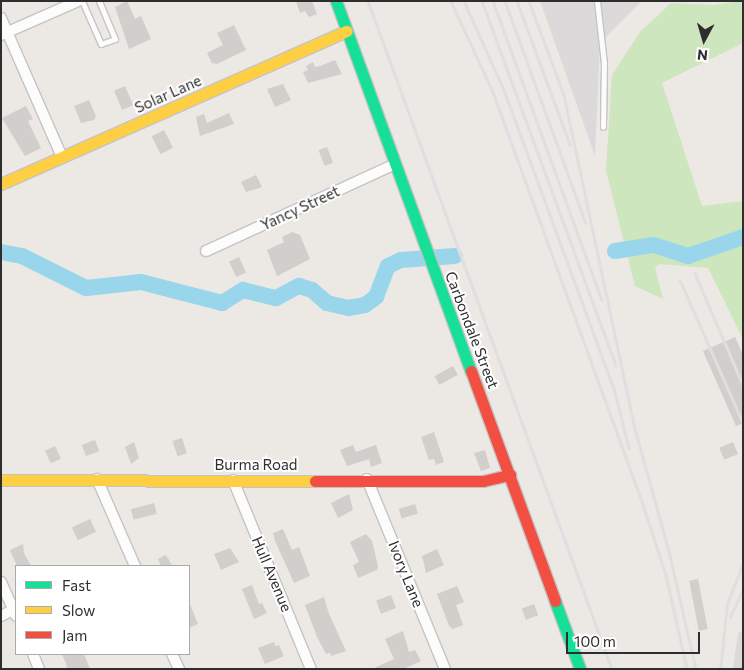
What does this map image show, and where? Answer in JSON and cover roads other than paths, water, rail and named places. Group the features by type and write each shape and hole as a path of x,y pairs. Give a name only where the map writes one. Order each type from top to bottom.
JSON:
{"street":[{"path":"5,34 80,1"},
{"name":"Carbondale Street","path":"336,1 580,669"},
{"path":"1,18 5,34 62,157"},
{"name":"Solar Lane","path":"1,184 347,31"},
{"name":"Yancy Street","path":"206,251 395,164"},
{"name":"Burma Road","path":"1,480 366,479 483,481 510,475"},
{"path":"97,479 135,565"},
{"name":"Ivory Lane","path":"366,479 445,669"},
{"name":"Hull Avenue","path":"233,480 311,669"},
{"path":"1,582 15,613 1,616"},
{"path":"33,655 40,669"},
{"path":"172,655 179,669"}],"lane":[{"path":"80,1 101,44 115,39 100,1"},
{"path":"597,1 604,63 603,127"}],"waterway":[{"path":"615,251 654,245 688,256 743,237"},
{"path":"1,252 22,256 86,288 141,282 222,303 243,290 276,298 299,286 312,290 327,303 348,308 365,305 376,297 388,266 401,260 455,256"}],"railway":[{"path":"368,1 612,669"},
{"path":"451,1 493,92 643,505 666,575 687,669"},
{"path":"464,1 504,90 615,392 629,448"},
{"path":"482,1 616,365"},
{"path":"493,1 602,300"},
{"path":"505,1 586,223"},
{"path":"517,1 570,144"},
{"path":"529,1 564,95 634,425 669,551 696,669"},
{"path":"695,273 743,385"},
{"path":"680,280 743,423"},
{"path":"722,652 727,604 743,563"},
{"path":"730,617 743,589"},
{"path":"720,669 723,646"}]}
